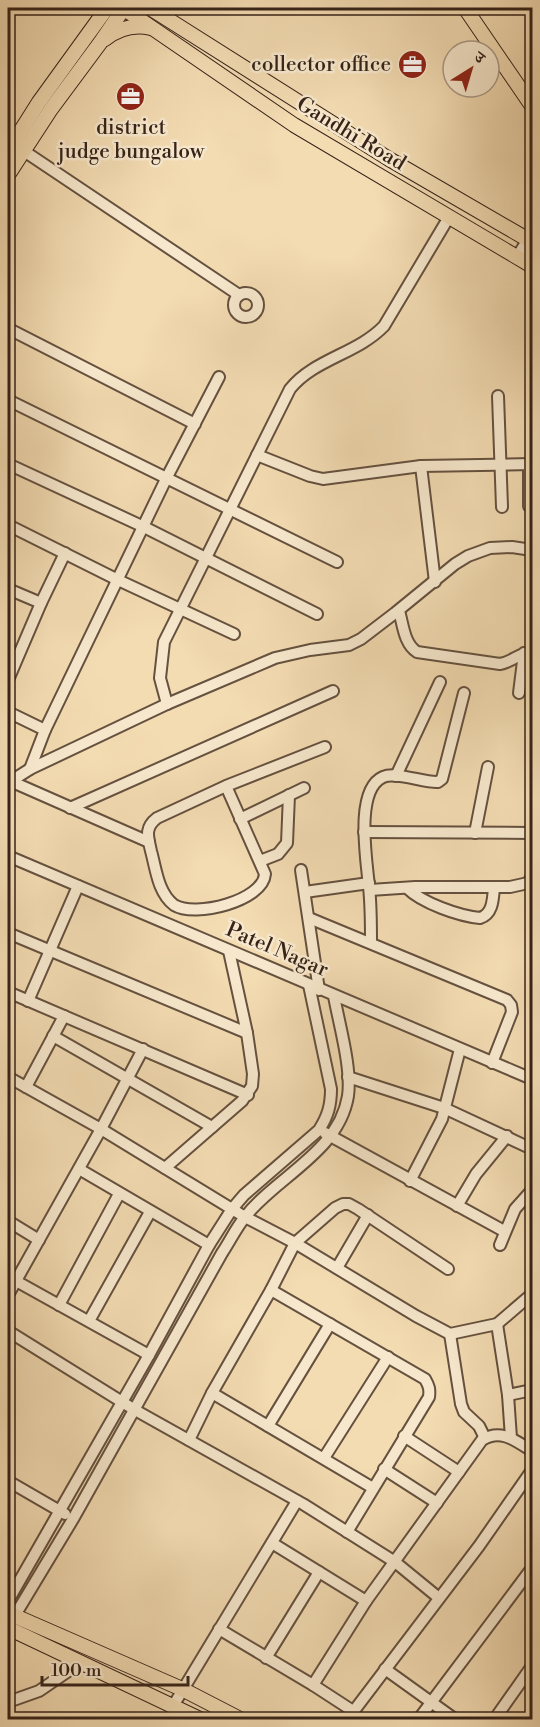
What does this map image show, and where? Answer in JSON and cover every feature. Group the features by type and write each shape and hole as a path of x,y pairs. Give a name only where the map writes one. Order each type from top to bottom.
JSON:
{"main road":[{"path":"8,175 14,148 39,102 107,8"},
{"path":"14,148 51,109 124,8"},
{"name":"Gandhi Road","path":"124,8 294,125 532,266"},
{"path":"150,8 389,159 531,238"},
{"path":"465,8 532,106"},
{"path":"100,43 126,27 144,26 156,29"},
{"path":"11,1614 182,1689 242,1719"},
{"path":"8,1628 80,1664 202,1719"}],"street":[{"path":"14,148 239,295"},
{"path":"167,704 160,678 164,642 290,389 307,372 370,338 384,326 449,217"},
{"path":"517,257 531,238"},
{"path":"10,330 195,423"},
{"path":"30,769 45,730 167,477 219,377"},
{"path":"498,396 502,507"},
{"path":"8,400 337,562"},
{"path":"257,455 310,477 322,479 421,466 531,464 529,506"},
{"path":"8,464 144,527 317,614"},
{"path":"421,466 435,582"},
{"path":"8,525 234,634"},
{"path":"9,782 30,769 167,704 275,658 309,650 349,645 399,611 455,564 468,556 490,548 532,550"},
{"path":"8,680 64,553"},
{"path":"8,589 40,603"},
{"path":"399,611 408,643 417,652 500,664 528,652"},
{"path":"519,693 528,652"},
{"path":"396,776 440,682"},
{"path":"70,808 333,691"},
{"path":"371,942 364,813 373,789 382,777 396,776 432,782 442,779 464,693"},
{"path":"8,712 45,730"},
{"path":"226,786 265,874 262,885 236,903 183,909 167,897 160,886 148,828 157,818 226,786 325,747"},
{"path":"475,832 488,767"},
{"path":"9,782 150,843"},
{"path":"240,819 304,788"},
{"path":"260,861 278,854 287,843 289,795"},
{"path":"364,832 532,833"},
{"name":"Patel Nagar","path":"8,856 532,1079"},
{"path":"8,1601 149,1355 209,1245 232,1209 244,1195 320,1130 328,1116 331,1089 314,987 309,918 302,870"},
{"path":"305,892 369,887 523,885 528,883 532,876"},
{"path":"28,1000 78,886"},
{"path":"407,888 413,894 435,905 480,918 489,912 494,887"},
{"path":"172,926 178,906"},
{"path":"309,918 507,1000 512,1012 492,1063"},
{"path":"8,933 247,1033"},
{"path":"165,1168 248,1095 252,1086 253,1074 247,1033 230,951"},
{"path":"8,992 248,1095"},
{"path":"8,1628 11,1614 73,1519 222,1252 245,1217 331,1137 344,1112 348,1096 348,1077 334,996"},
{"path":"26,1087 64,1016"},
{"path":"53,1036 212,1127"},
{"path":"8,1296 143,1049"},
{"path":"410,1181 442,1119 460,1049"},
{"path":"8,1077 101,1129 245,1217 295,1242 416,1316 450,1334 497,1324 531,1298"},
{"path":"348,1077 444,1108 532,1149"},
{"path":"320,1130 504,1231"},
{"path":"457,1206 476,1174 507,1136"},
{"path":"79,1169 209,1245"},
{"path":"500,1245 514,1209 532,1190"},
{"path":"58,1305 119,1194"},
{"path":"189,1440 212,1393 271,1290 295,1242 335,1208 349,1204 448,1269"},
{"path":"89,1321 150,1212"},
{"path":"337,1268 368,1215"},
{"path":"8,1221 39,1240"},
{"path":"16,1281 149,1355"},
{"path":"271,1290 425,1379 430,1390 429,1397 347,1532"},
{"path":"268,1426 330,1324"},
{"path":"497,1324 512,1438"},
{"path":"8,1331 135,1410 297,1501 395,1562 439,1598"},
{"path":"450,1334 461,1404 464,1412 480,1426 485,1438"},
{"path":"324,1458 388,1357"},
{"path":"508,1395 532,1390"},
{"path":"212,1393 373,1488"},
{"path":"313,1685 366,1601 485,1438 497,1434 512,1438 532,1451"},
{"path":"404,1437 459,1472"},
{"path":"384,1469 437,1503"},
{"path":"219,1629 313,1685 350,1715 532,1470"},
{"path":"8,1481 73,1519"},
{"path":"173,1706 297,1501"},
{"path":"272,1543 366,1601"},
{"path":"418,1719 532,1568"},
{"path":"266,1658 319,1572"},
{"path":"8,1702 39,1691 80,1664"},
{"path":"494,1719 532,1666"},
{"path":"385,1669 456,1719"}],"place":[{"name":"collector office","path":"412,65"},
{"name":"district judge bungalow","path":"131,97"}]}
